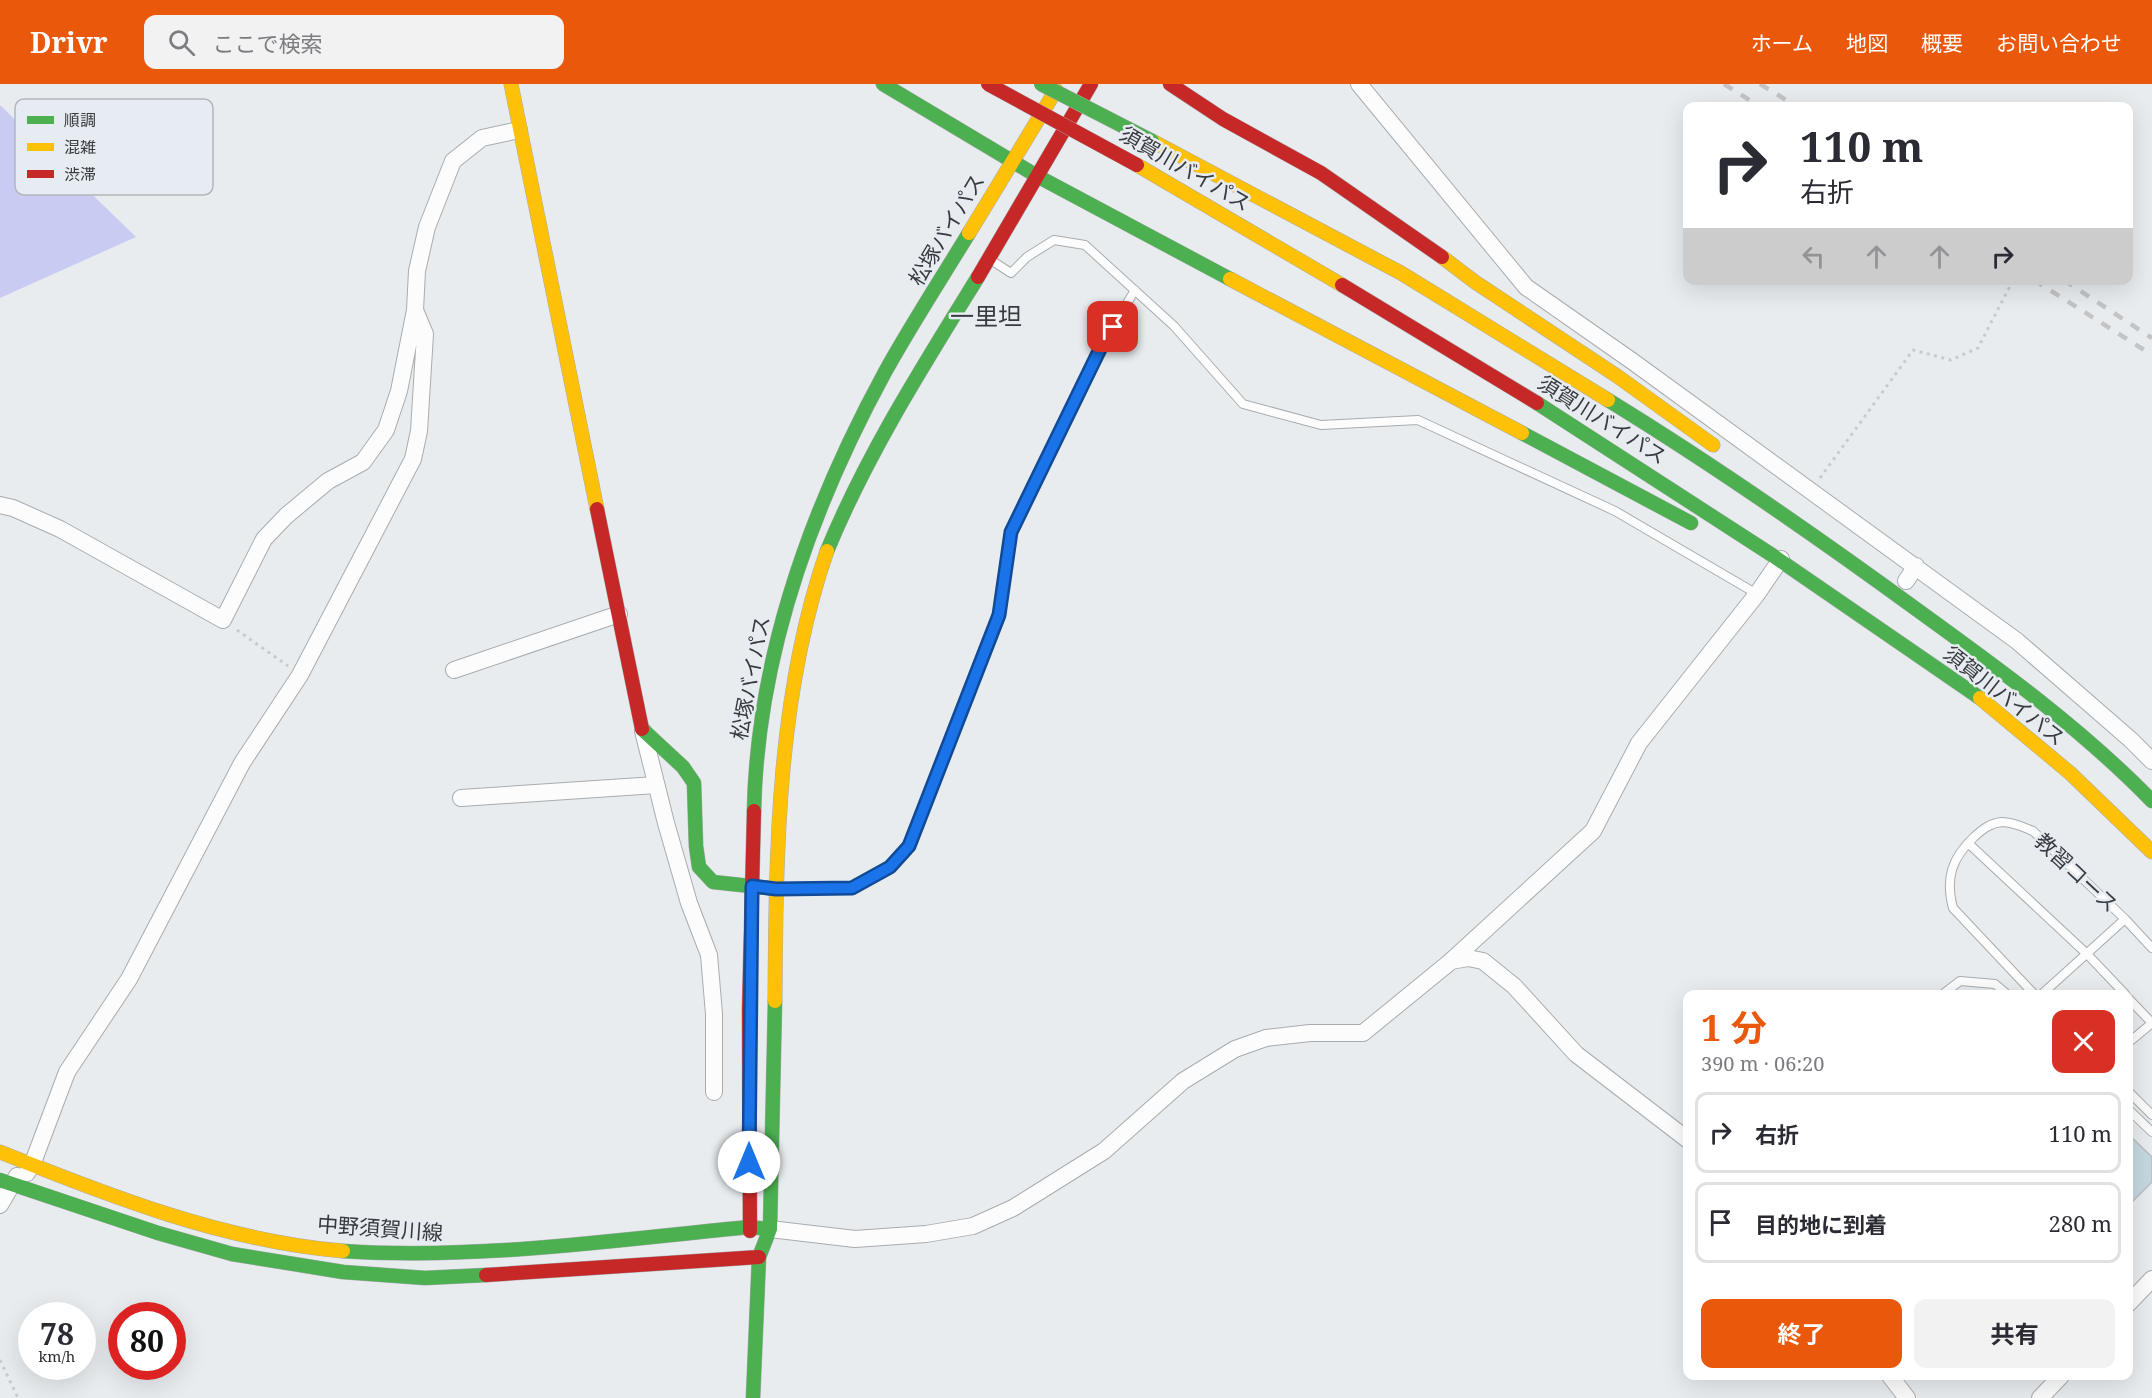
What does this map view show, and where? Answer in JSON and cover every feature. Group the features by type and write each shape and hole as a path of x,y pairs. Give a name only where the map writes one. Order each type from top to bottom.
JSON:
{"main road":[{"path":"511,84 642,729 683,767 694,783 699,867 713,882 776,889"},
{"path":"883,84 1037,176 1704,530"},
{"name":"須賀川バイパス","path":"988,84 1137,165 1393,315 1602,444 1781,560 1981,700 2080,783 2152,852"},
{"name":"須賀川バイパス","path":"1041,84 1401,273 1614,404 1799,524 2032,693 2119,767 2152,801"},
{"name":"松塚バイパス","path":"759,1257 749,1227 754,795 762,716 774,651 791,587 829,483 885,372 1059,84"},
{"name":"松塚バイパス","path":"753,1398 759,1257 770,1229 780,792 798,655 812,597 827,550 882,437 990,259 1091,84"},
{"path":"1172,85 1223,119 1321,173 1422,242 1475,282 1617,376 1721,450"},
{"path":"1725,541 1746,552 1781,560"},
{"path":"1974,634 2010,664 2032,693"},
{"name":"中野須賀川線","path":"0,1152 184,1219 329,1250 453,1255 749,1227 770,1229"},
{"name":"中野須賀川線","path":"11,1184 158,1233 232,1254 343,1272 424,1278 646,1266 759,1257"}],"street":[{"path":"1359,84 1526,287 1632,361 2018,641 2152,761"},
{"path":"0,506 13,508 60,529 223,620 264,539 286,516 328,481 363,462 386,430 399,391 415,310 417,271 427,227 453,161 482,138 519,130"},
{"path":"0,1205 11,1184 28,1164 67,1072 129,979 242,764 300,675 413,459 421,419 425,334 415,310"},
{"path":"1617,376 1632,361"},
{"path":"770,1229 855,1239 926,1234 987,1222 1104,1151 1183,1081 1235,1049 1266,1038 1310,1033 1363,1033 1450,962 1593,831 1639,743 1757,594 1781,560"},
{"path":"1906,581 1916,566"},
{"path":"454,670 619,614"},
{"path":"1974,634 1980,614"},
{"path":"642,729 689,903 709,955 714,1014 714,1092"},
{"path":"461,798 656,785"},
{"path":"1450,962 1468,958 1483,961 1514,986 1576,1054 1683,1136"},
{"path":"2133,1299 2152,1279"},
{"path":"1893,1380 1906,1398"},
{"path":"2040,1398 2057,1380"}],"lane":[{"path":"990,259 1011,273 1027,257 1054,240 1085,245 1174,327 1242,404 1321,425 1418,420 1615,511 1757,594"},
{"path":"776,889 852,888 890,867 909,846 999,615 1011,532 1102,345 1136,290"},
{"name":"教習コース","path":"2030,990 1953,908 1948,892 1951,872 1957,857 1987,825 2002,822 2033,831 2152,948"},
{"path":"1968,843 2087,954 2121,990"},
{"path":"2046,990 2125,919"},
{"path":"1948,990 1960,981 1995,984 2002,990"},
{"path":"2133,1003 2152,1023 2133,1039"},
{"path":"2133,1096 2152,1115"},
{"path":"2133,1114 2152,1132"}],"path":[{"path":"1810,491 1913,350 1951,360 1978,348 2010,285"},
{"path":"223,620 300,675"},
{"path":"0,1360 18,1398"}],"shaded area":[{"path":"0,105 15,120 15,195 93,195 136,237 0,298"}],"building":[{"path":"2133,1139 2152,1157 2152,1182 2133,1201"}],"railway":[{"path":"1724,84 1753,102"},
{"path":"1760,84 1789,102"},
{"path":"2042,285 2152,355"},
{"path":"2072,285 2152,338"}],"traffic: fast":[{"path":"883,84 1037,176 1230,279"},
{"path":"1041,84 1152,141"},
{"path":"754,811 757,753 765,696 777,640 812,530 858,424 885,372 969,233"},
{"path":"827,551 878,445 978,277"},
{"path":"1608,400 1764,502 1978,654 2068,724 2152,801"},
{"path":"1537,403 1772,555 1980,698"},
{"path":"1522,433 1691,523"},
{"path":"642,729 683,767 694,783 699,867 713,882 769,888"},
{"path":"753,1398 759,1257 770,1229 775,1001"},
{"path":"0,1180 158,1233 232,1254 343,1272 425,1278 486,1275"},
{"path":"343,1251 394,1253 495,1251 749,1227 770,1229"}],"traffic: slow":[{"path":"511,84 597,509"},
{"path":"969,233 1056,90"},
{"path":"1152,141 1401,273 1608,400"},
{"path":"1137,165 1342,285"},
{"path":"1442,257 1475,282 1617,376 1713,445"},
{"path":"1230,279 1522,433"},
{"path":"775,1001 779,830 789,717 810,605 827,551"},
{"path":"1980,698 2070,773 2152,852"},
{"path":"0,1152 125,1200 211,1227 255,1238 343,1251"}],"traffic: jam":[{"path":"988,84 1137,165"},
{"path":"978,277 1091,84"},
{"path":"1170,84 1223,119 1321,173 1442,257"},
{"path":"1342,285 1537,403"},
{"path":"597,509 642,729"},
{"path":"750,1231 749,1010 754,811"},
{"path":"486,1275 759,1257"}],"district":[{"name":"一里坦","path":"986,317"}],"route":[{"path":"749,1162 752,886 776,889 852,888 890,867 909,846 999,615 1011,532 1102,345 1113,327"}]}
